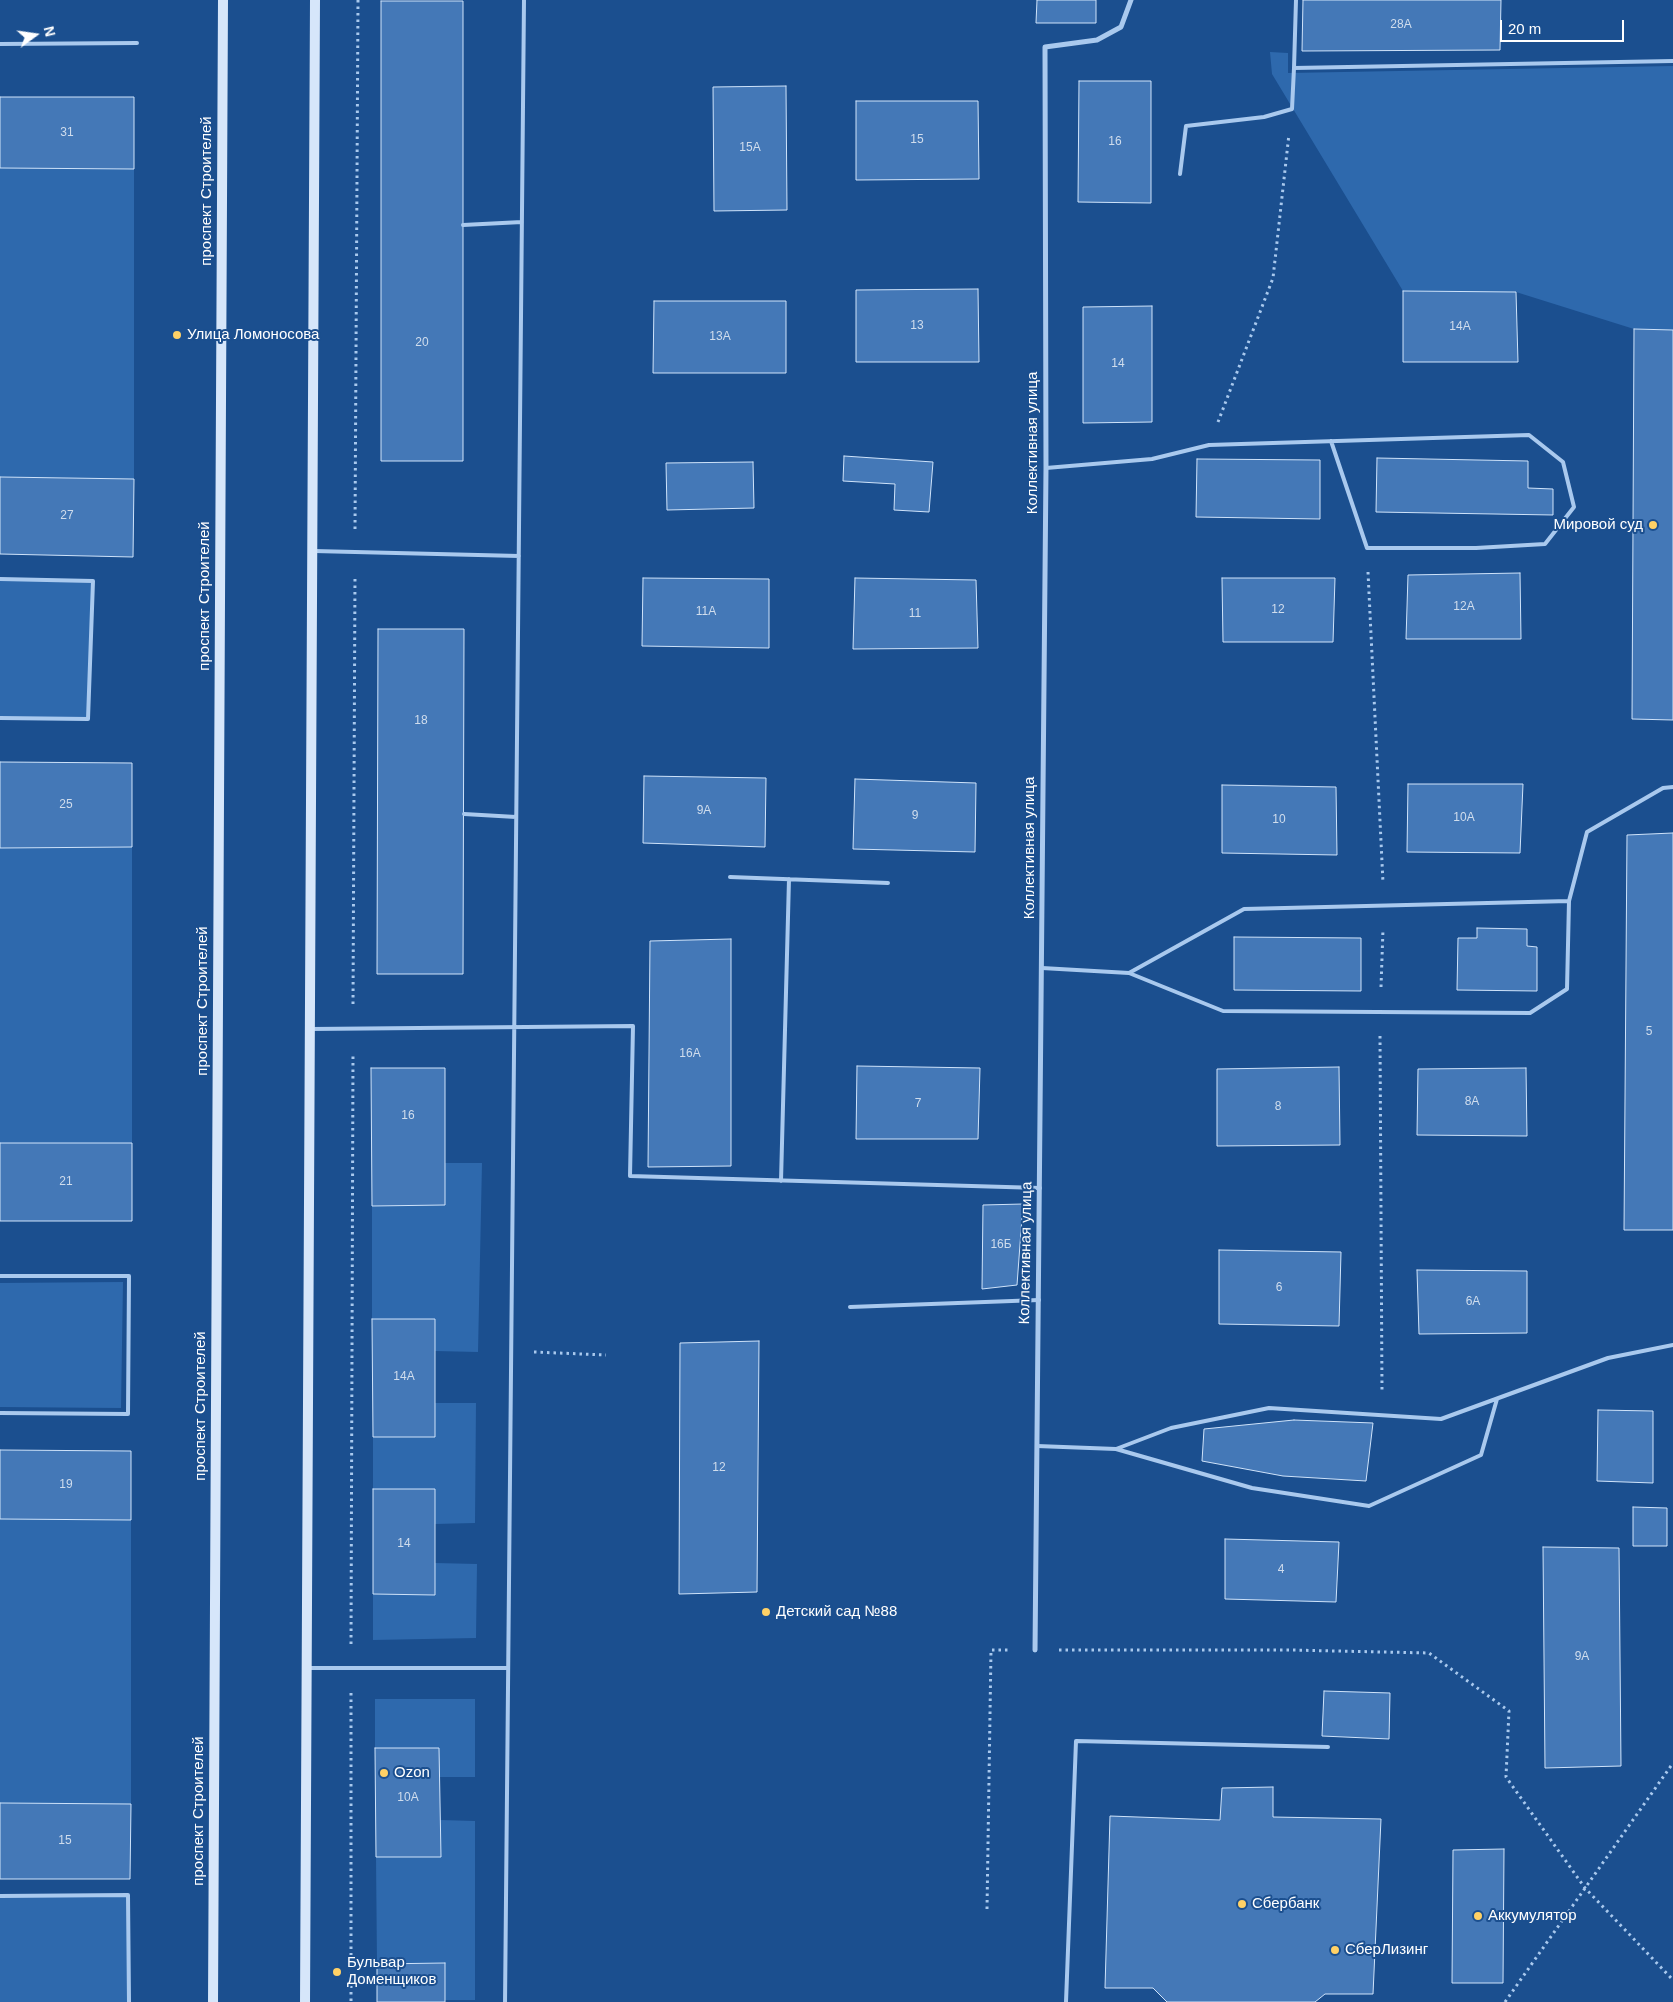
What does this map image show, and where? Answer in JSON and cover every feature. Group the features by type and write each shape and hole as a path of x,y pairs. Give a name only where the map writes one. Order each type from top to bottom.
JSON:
{"main road":[{"name":"проспект Строителей","path":"213,2002 223,0"},
{"path":"305,2002 315,0"}],"street":[{"name":"Коллективная улица","path":"1036,1650 1046,468 1045,47 1097,40 1121,27 1131,0"}],"lane":[{"path":"505,2002 524,0"},
{"path":"1180,174 1186,126 1264,117 1292,108 1296,0"},
{"path":"0,44 137,43"},
{"path":"1294,68 1673,61"},
{"path":"463,226 522,222"},
{"path":"1046,468 1152,459 1209,445 1331,441 1529,435 1563,462 1574,507 1545,544 1476,548 1367,548 1331,441"},
{"path":"312,551 519,556"},
{"path":"0,579 93,581 88,719 0,718"},
{"path":"1042,968 1129,973 1223,1010 1530,1013 1567,989 1569,900 1587,832 1663,788 1673,787"},
{"path":"464,814 516,817"},
{"path":"730,877 888,883"},
{"path":"781,1181 789,879"},
{"path":"1129,973 1244,909 1569,900"},
{"path":"309,1029 633,1026 630,1176 1040,1188"},
{"path":"0,1276 129,1276 128,1414 0,1413"},
{"path":"850,1307 1038,1300"},
{"path":"1116,1449 1171,1428 1269,1408 1441,1419 1608,1358 1673,1345"},
{"path":"1037,1446 1116,1449 1252,1488 1368,1506 1481,1455 1497,1399"},
{"path":"306,1668 508,1668"},
{"path":"1066,2002 1076,1741 1328,1747"},
{"path":"0,1896 128,1895 130,2002"}],"path":[{"path":"351,2002 350,1668 358,0"},
{"path":"1209,445 1273,278 1292,108"},
{"path":"1367,548 1384,905 1380,1012 1382,1416"},
{"path":"511,1351 606,1356"},
{"path":"987,1909 991,1650 1290,1650 1429,1653 1509,1711 1506,1777 1585,1888 1673,1980"},
{"path":"1505,2002 1673,1762"}],"shaded area":[{"path":"1270,52 1288,53 1288,73 1673,66 1673,330 1634,329 1516,292 1403,291 1272,74"},
{"path":"0,168 134,169 134,479 0,477"},
{"path":"0,579 93,581 88,719 0,718"},
{"path":"132,847 132,1143 0,1143 0,848"},
{"path":"445,1163 482,1163 478,1352 435,1351 434,1319 372,1319 372,1206 445,1205"},
{"path":"123,1282 121,1408 0,1407 0,1283"},
{"path":"435,1403 476,1403 475,1523 435,1524 434,1489 373,1489 373,1437 435,1437"},
{"path":"0,1519 131,1520 131,1804 0,1803"},
{"path":"435,1563 477,1564 476,1638 373,1640 373,1594 434,1595"},
{"path":"375,1699 475,1699 475,1777 439,1777 439,1748 375,1748"},
{"path":"440,1820 475,1821 475,2000 445,2000 444,1963 377,1964 376,1857 441,1856"},
{"path":"128,1895 129,2002 0,2002 0,1896"}],"building":[{"path":"1037,0 1096,0 1096,23 1036,23"},
{"path":"1303,0 1501,0 1500,50 1302,51"},
{"path":"381,1 463,1 463,461 381,461"},
{"path":"1079,81 1151,81 1151,203 1078,202"},
{"path":"786,86 787,210 714,211 713,87"},
{"path":"0,97 134,97 134,169 0,168"},
{"path":"856,101 978,101 979,179 856,180"},
{"path":"978,289 979,362 856,362 856,290"},
{"path":"1403,291 1516,292 1518,362 1403,362"},
{"path":"654,301 786,301 786,373 653,373"},
{"path":"1152,306 1152,422 1083,423 1083,307"},
{"name":"Мировой суд","path":"1634,329 1673,330 1673,720 1632,719"},
{"path":"844,456 933,462 929,512 894,510 895,484 843,481"},
{"path":"1377,458 1528,461 1528,488 1553,489 1553,515 1376,512"},
{"path":"1197,459 1320,460 1320,519 1196,517"},
{"path":"753,462 754,508 667,510 666,463"},
{"path":"0,477 134,479 133,557 0,554"},
{"path":"1520,573 1521,639 1406,639 1408,575"},
{"path":"643,578 769,579 769,648 642,646"},
{"path":"855,578 976,580 978,648 853,649"},
{"path":"1222,578 1335,578 1333,642 1223,642"},
{"path":"378,629 464,629 463,974 377,974"},
{"path":"0,762 132,763 132,847 0,848"},
{"path":"644,776 766,778 765,847 643,843"},
{"path":"855,779 976,783 975,852 853,849"},
{"path":"1408,784 1523,784 1520,853 1407,852"},
{"path":"1222,785 1336,787 1337,855 1222,853"},
{"path":"1673,833 1673,1230 1624,1230 1627,835"},
{"path":"1477,928 1527,929 1527,946 1537,947 1537,991 1457,990 1458,938 1477,938"},
{"path":"1234,937 1361,938 1361,991 1234,990"},
{"path":"731,939 731,1166 648,1167 650,941"},
{"path":"857,1066 980,1068 978,1139 856,1139"},
{"path":"1339,1067 1340,1145 1217,1146 1217,1069"},
{"path":"371,1068 445,1068 445,1205 372,1206"},
{"path":"1526,1068 1527,1136 1417,1135 1418,1069"},
{"path":"0,1143 132,1143 132,1221 0,1221"},
{"path":"1023,1204 1017,1285 982,1289 983,1205"},
{"path":"1219,1250 1341,1252 1339,1326 1219,1324"},
{"path":"1417,1270 1527,1271 1527,1333 1419,1334"},
{"path":"372,1319 435,1319 435,1437 373,1437"},
{"path":"759,1341 757,1592 679,1594 680,1343"},
{"path":"1598,1410 1653,1411 1653,1483 1597,1481"},
{"path":"1294,1420 1373,1423 1366,1481 1283,1476 1202,1461 1204,1429"},
{"path":"0,1450 131,1451 131,1520 0,1519"},
{"path":"373,1489 435,1489 435,1595 373,1594"},
{"path":"1633,1507 1667,1508 1667,1546 1633,1546"},
{"path":"1225,1539 1339,1542 1336,1602 1225,1599"},
{"path":"1543,1547 1619,1548 1621,1766 1545,1768"},
{"path":"1324,1691 1390,1693 1389,1739 1322,1736"},
{"path":"375,1748 439,1748 441,1857 376,1857"},
{"name":"Сбербанк","path":"1273,1787 1273,1817 1381,1819 1373,1994 1325,1994 1315,2002 1167,2002 1153,1988 1105,1988 1110,1816 1220,1820 1222,1788"},
{"path":"0,1803 131,1804 130,1879 0,1879"},
{"name":"Аккумулятор","path":"1504,1849 1503,1983 1452,1983 1453,1850"},
{"path":"445,1963 445,2002 377,2002 377,1964"}],"place":[{"name":"Улица Ломоносова","path":"177,335"},
{"name":"Мировой суд","path":"1653,525"},
{"name":"Детский сад №88","path":"766,1612"},
{"name":"Ozon","path":"384,1773"},
{"name":"Сбербанк","path":"1242,1904"},
{"name":"Аккумулятор","path":"1478,1916"},
{"name":"СберЛизинг","path":"1335,1950"},
{"name":"Бульвар Доменщиков","path":"337,1972"}]}
